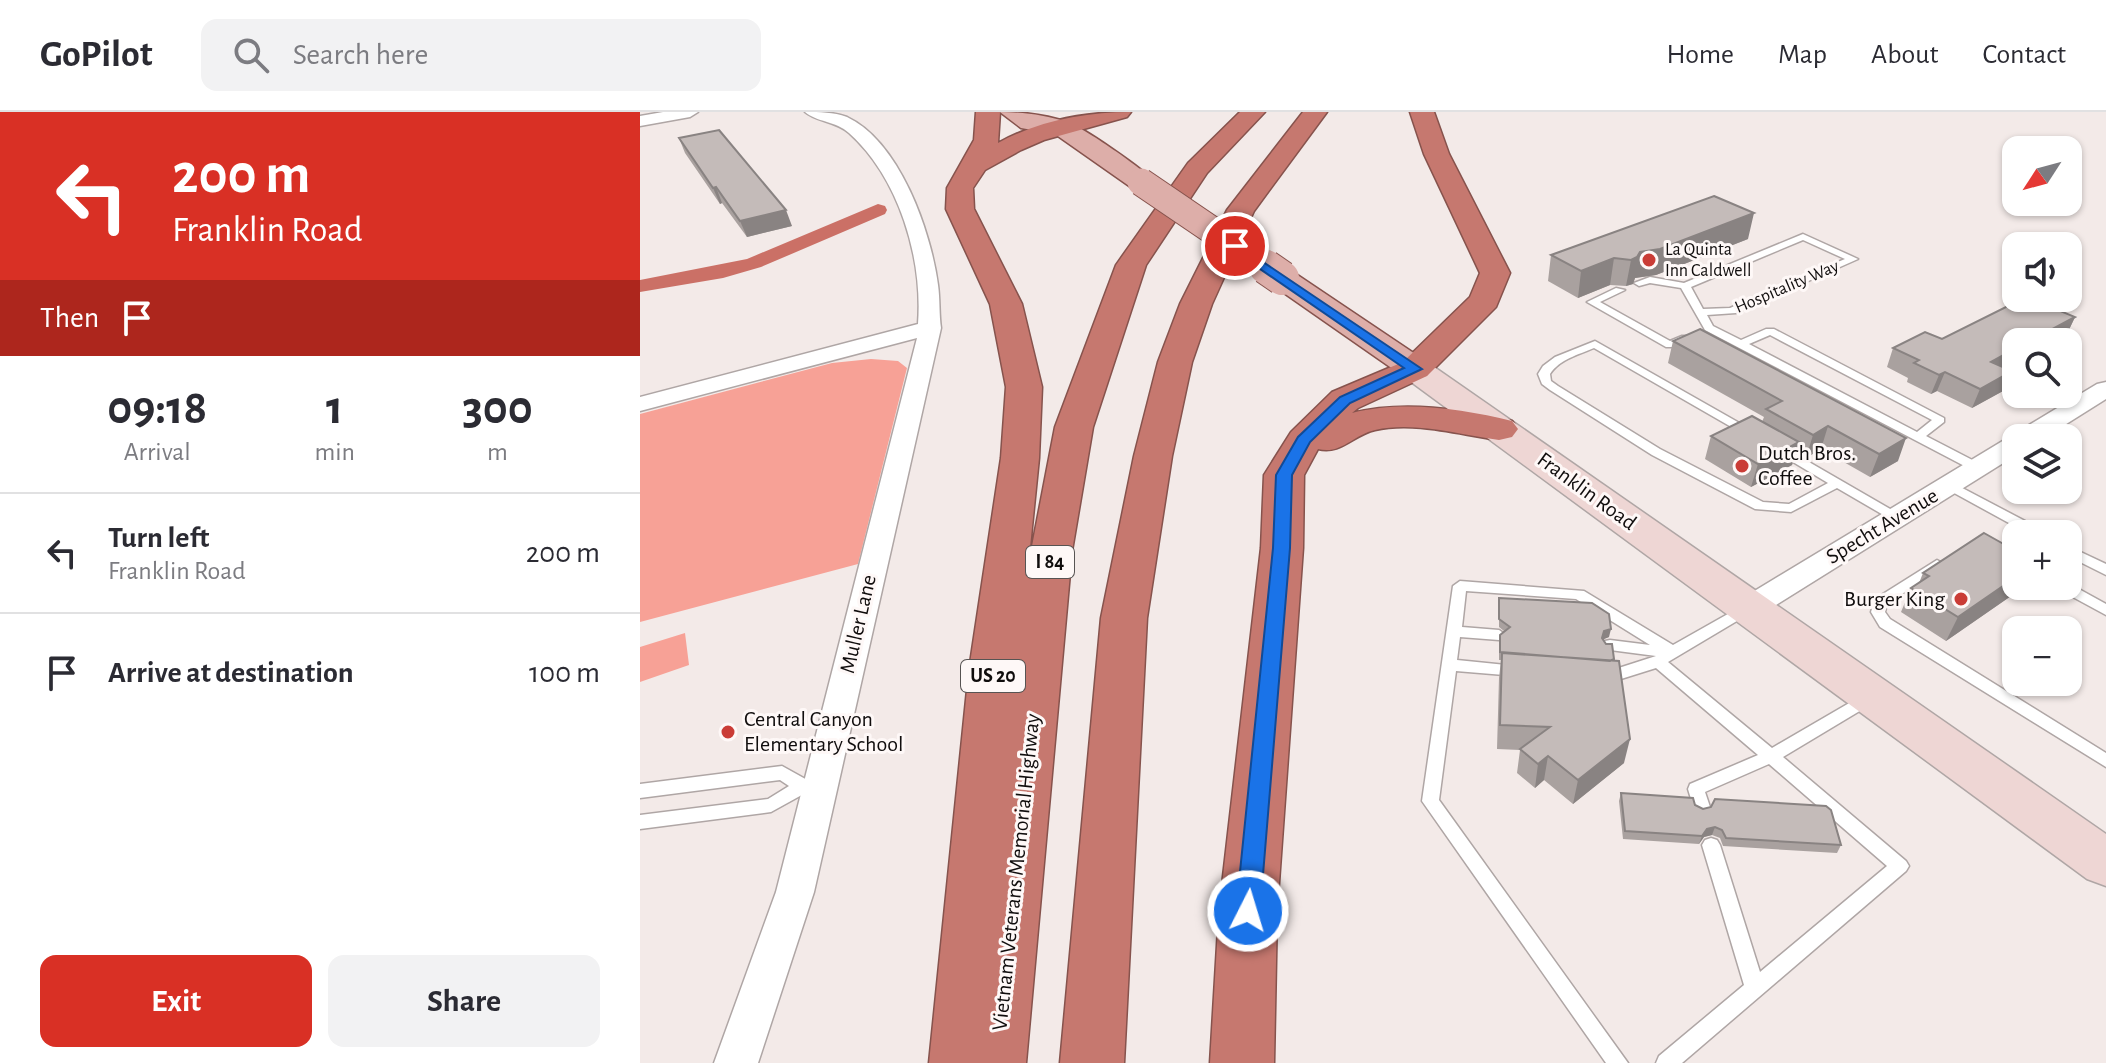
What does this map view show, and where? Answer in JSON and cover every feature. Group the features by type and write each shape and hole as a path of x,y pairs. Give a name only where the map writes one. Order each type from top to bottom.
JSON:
{"highway":[{"name":"US 20","path":"961,1063 993,670 1023,421 1024,387 1006,304 960,209 960,188 986,146 988,112"},
{"path":"975,165 1059,120 1119,112"},
{"name":"Vietnam Veterans Memorial Highway","path":"994,1063 1051,551 1074,427 1131,265 1197,168 1253,112"},
{"path":"1092,1063 1124,618 1162,416 1175,362 1196,304 1241,210 1315,112"},
{"path":"1242,1063 1248,911 1282,548 1284,475 1304,440 1345,400 1415,369 1463,325 1485,300 1495,273 1480,237 1433,148 1422,112"},
{"path":"1282,548 1309,466 1324,444 1338,431 1355,423 1386,417 1499,429"}],"main road":[{"name":"Franklin Road","path":"1012,112 1029,123 1059,120 1141,182 1415,369 2106,863"}],"street":[{"path":"640,121 690,112"},
{"name":"Muller Lane","path":"738,1060 795,892 812,785 930,328 928,283 912,215 883,162 852,127 813,112"},
{"path":"651,402 930,328"},
{"path":"2049,424 2106,389"},
{"name":"Specht Avenue","path":"1749,608 2002,453"}],"lane":[{"name":"Hospitality Way","path":"1700,312 1732,311 1853,259 1803,237 1685,286 1709,328 1978,468"},
{"path":"1639,283 1650,280 1685,286"},
{"path":"1620,290 1592,302 1670,345 1709,328"},
{"path":"1741,344 1770,331 1940,420 1918,437"},
{"path":"1838,483 1791,508 1760,506 1656,452 1546,382 1546,367 1595,344 1838,483 1897,517"},
{"path":"1791,371 1817,356"},
{"path":"1949,485 2013,520"},
{"path":"1953,554 1880,602 1878,612 1885,623 2106,761"},
{"path":"2082,557 2106,570"},
{"path":"1618,1063 1430,801 1460,586 1579,594 1673,652"},
{"path":"2082,596 2106,610"},
{"path":"1594,677 1609,678 1658,662 1749,608"},
{"path":"1453,631 1499,635"},
{"path":"1610,645 1673,652"},
{"path":"1658,662 1900,866 1666,1063"},
{"path":"1449,665 1536,672"},
{"path":"1701,807 1696,789 1771,756 1871,697"},
{"path":"640,791 782,773 812,785"},
{"path":"640,822 771,805 812,785"},
{"path":"1711,845 1755,988"}],"shaded area":[{"path":"871,359 898,361 907,368 858,564 640,622 640,414 832,363"},
{"path":"685,633 689,665 640,682 640,647"}],"building":[{"path":"719,130 786,210 740,221 679,138"},
{"path":"1714,196 1754,213 1660,249 1640,252 1631,260 1614,258 1581,271 1551,255"},
{"path":"2002,309 2002,312 2063,312 2075,317 2054,328 2002,328 2002,356 1991,362 2002,367 2002,377 1980,389 1945,372 1939,375 1914,363 1919,360 1893,348 1925,332 1942,339"},
{"path":"1700,329 1906,438 1879,454 1828,426 1813,435 1766,409 1782,401 1673,341"},
{"path":"1752,416 1799,442 1758,464 1711,436"},
{"path":"1984,533 2002,543 2002,587 1958,617 1911,588 1929,576 1923,573"},
{"path":"1499,598 1592,603 1609,614 1611,629 1604,631 1602,638 1606,644 1612,644 1614,659 1500,652 1500,635 1510,627 1499,619"},
{"path":"1502,653 1619,661 1630,739 1578,780 1548,756 1538,764 1520,749 1550,727 1500,725"},
{"path":"1621,793 1693,798 1695,805 1703,809 1711,807 1715,799 1826,806 1831,810 1841,845 1726,838 1722,830 1715,827 1707,829 1702,836 1625,831"}],"waterway":[{"path":"640,286 723,272 754,263 878,210"}],"place":[{"name":"La Quinta Inn Caldwell","path":"1649,260"},
{"name":"Dutch Bros. Coffee","path":"1742,466"},
{"name":"Burger King","path":"1961,599"},
{"name":"Central Canyon Elementary School","path":"728,732"}],"route":[{"path":"1235,246 1415,369 1345,400 1304,440 1284,475 1282,548 1248,911"}]}
